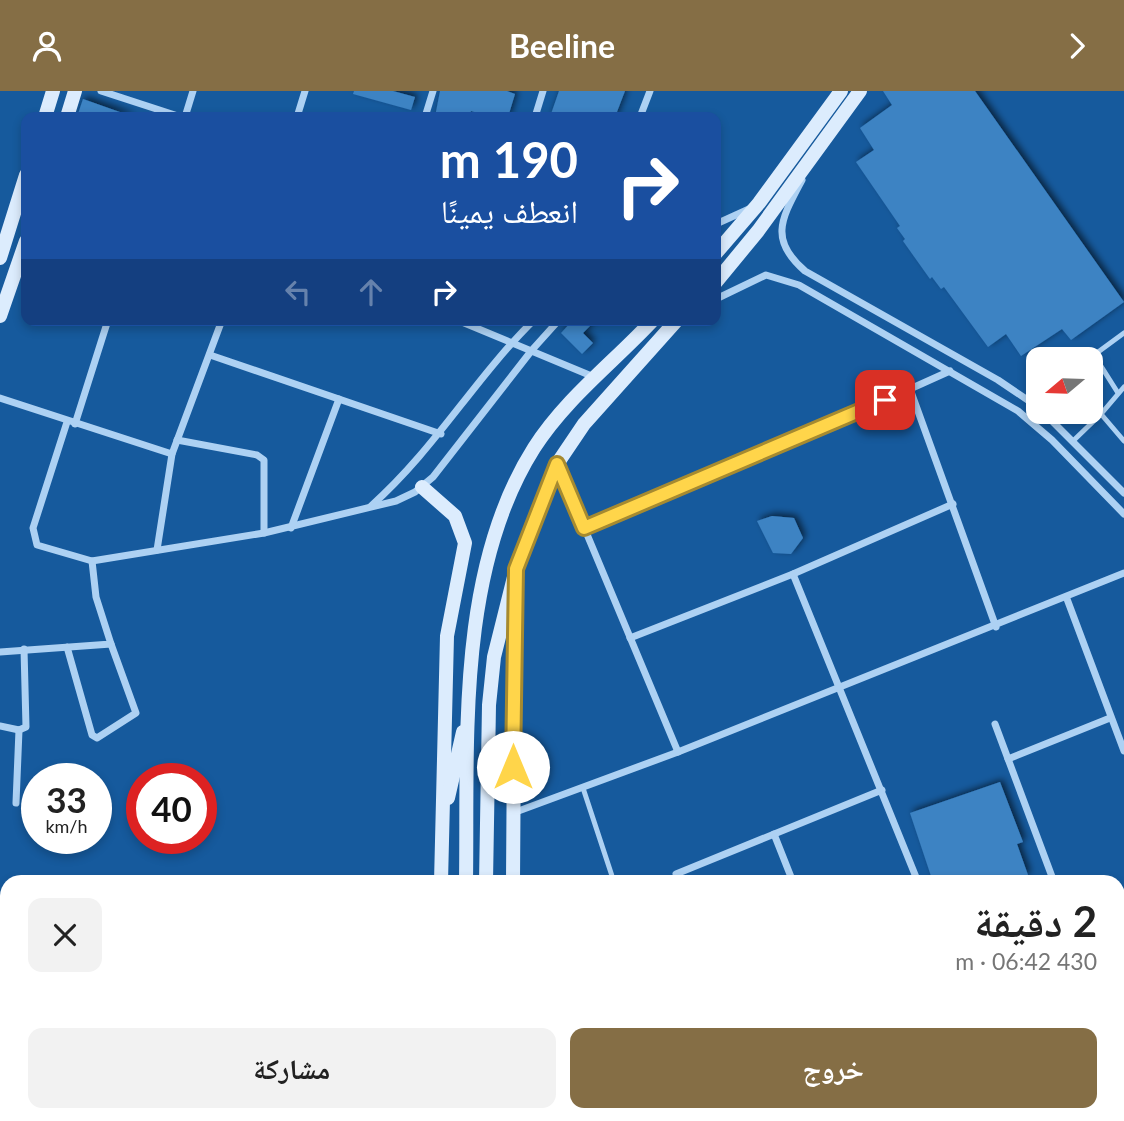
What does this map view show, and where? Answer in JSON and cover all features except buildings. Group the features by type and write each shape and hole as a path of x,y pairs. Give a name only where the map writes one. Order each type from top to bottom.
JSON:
{"main road":[{"path":"47,112 53,91"},
{"path":"69,112 75,91"},
{"path":"721,247 759,204 841,91"},
{"path":"721,276 758,231 860,91"},
{"path":"0,258 21,191"},
{"path":"0,316 21,255"},
{"path":"466,875 469,700 474,632 483,586 512,490 534,448 594,377 647,326"},
{"path":"486,875 490,693 503,614 516,569 557,464 584,423 671,326"},
{"path":"422,487 455,516 465,543 447,636 441,875"},
{"path":"513,875 516,569"},
{"path":"442,830 469,700"}],"street":[{"path":"101,91 167,112"},
{"path":"185,112 193,91"},
{"path":"299,112 305,91"},
{"path":"427,112 433,91"},
{"path":"537,112 543,91"},
{"path":"642,112 650,91"},
{"path":"828,132 785,212 783,243 789,256 805,271 998,380 1026,399"},
{"path":"721,223 759,204"},
{"path":"721,297 765,275 779,277 950,371 1034,422 1124,515"},
{"path":"106,326 33,528 33,538 37,545 92,561 291,528 396,501 422,487 554,326"},
{"path":"158,550 172,454 220,326"},
{"path":"477,326 594,377"},
{"path":"371,506 407,474 512,342 528,326"},
{"path":"664,333 675,326"},
{"path":"210,355 440,434"},
{"path":"584,528 950,371"},
{"path":"910,389 996,627"},
{"path":"0,398 172,454"},
{"path":"291,528 339,399"},
{"path":"1055,424 1124,493"},
{"path":"177,440 257,455 264,460 264,533"},
{"path":"557,464 678,752"},
{"path":"630,638 793,574 953,504"},
{"path":"67,647 93,735 97,739 136,713 96,597 92,561"},
{"path":"513,813 678,752 1067,599 1124,573"},
{"path":"793,574 915,875"},
{"path":"1067,599 1124,751"},
{"path":"0,652 111,644"},
{"path":"0,726 19,730 26,727 28,719 24,649"},
{"path":"1008,759 1110,718"},
{"path":"995,724 1051,875"},
{"path":"16,803 19,730"},
{"path":"676,875 883,790"},
{"path":"774,834 790,875"}],"lane":[{"path":"1118,393 1094,355 1124,333"},
{"path":"1103,412 1124,387"},
{"path":"1103,416 1124,441"},
{"path":"1073,441 1091,424"},
{"path":"583,787 612,875"}],"route":[{"path":"513,767 512,673 516,569 557,464 584,528 885,400"}]}
